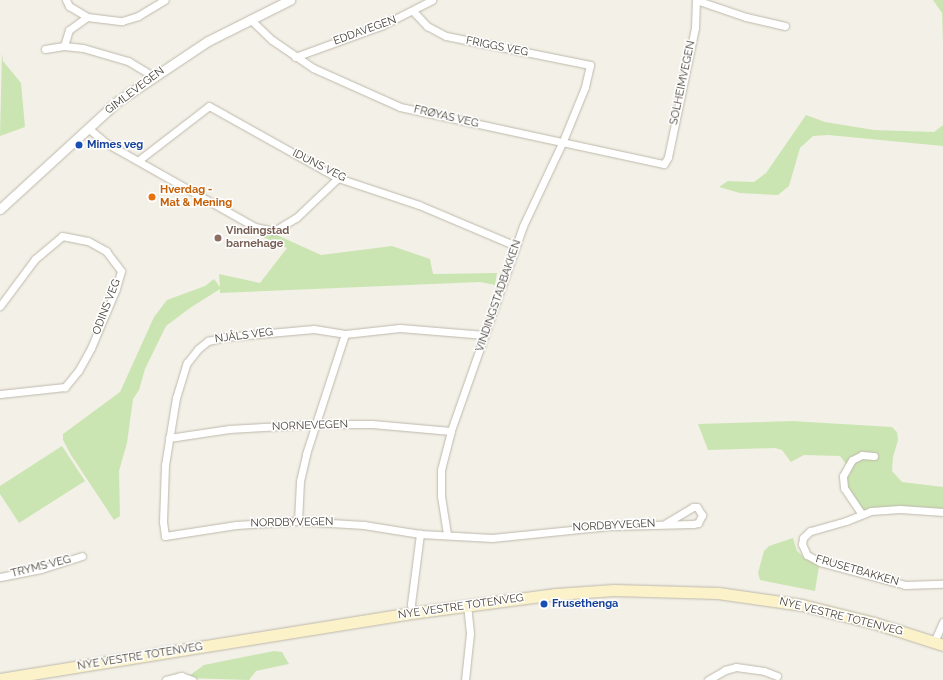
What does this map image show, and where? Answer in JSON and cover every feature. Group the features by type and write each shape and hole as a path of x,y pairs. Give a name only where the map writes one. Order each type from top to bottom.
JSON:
{"main road":[{"name":"NYE VESTRE TOTENVEG","path":"0,679 412,613 614,590 718,593 802,605 874,623 938,644"}],"street":[{"path":"66,0 69,6 87,16 122,22 138,16 165,0"},
{"name":"GIMLEVEGEN","path":"0,210 118,101 153,76 208,41 290,0"},
{"name":"EDDAVEGEN","path":"295,57 383,25 432,0"},
{"path":"696,0 746,17 785,26"},
{"name":"SOLHEIMVEGEN","path":"664,164 668,157 695,28 696,0"},
{"name":"FRIGGS VEG","path":"413,11 427,26 446,36 590,65"},
{"path":"64,46 68,30 87,16"},
{"name":"FRØYAS VEG","path":"250,19 266,36 313,68 354,88 400,107 444,118 563,141 664,164"},
{"path":"45,49 64,46 128,61 153,76"},
{"name":"VINDINGSTADBAKKEN","path":"447,535 441,496 441,470 451,431 516,246 563,141 585,87 590,65"},
{"name":"IDUNS VEG","path":"139,160 209,106 338,178 419,205 516,246"},
{"path":"88,128 106,143 139,160 255,227 274,231 296,218 338,178"},
{"name":"ODINS VEG","path":"0,306 34,259 62,236 88,241 106,251 121,271 116,289 91,348 78,371 65,387 0,394"},
{"name":"NJÅLS VEG","path":"165,536 163,522 165,465 176,398 187,363 208,341 225,337 314,329 344,334 400,328 485,334"},
{"path":"298,521 300,481 344,334"},
{"name":"NORNEVEGEN","path":"169,438 229,429 316,424 372,424 451,431"},
{"path":"861,514 844,488 843,476 852,460 862,455 874,456"},
{"name":"NORDBYVEGEN","path":"165,536 236,525 298,521 364,525 420,534 492,538 574,528 698,523 702,516 697,507 693,507 665,524"},
{"name":"FRUSETBAKKEN","path":"943,512 900,509 861,514 846,521 806,532 802,544 807,555 820,562 905,585 943,584"},
{"path":"412,613 410,604 420,534"},
{"name":"TRYMS VEG","path":"0,577 41,569 82,556"},
{"path":"465,680 470,633 467,606"},
{"path":"938,644 943,622"},
{"path":"708,680 725,670 736,667 758,670 777,676"},
{"path":"166,680 181,676 192,680"}],"green space":[{"path":"933,0 943,0 943,43 942,13"},
{"path":"2,53 3,61 21,83 25,127 0,136"},
{"path":"806,115 825,122 874,130 934,132 943,125 943,146 828,135 813,136 800,148 789,186 778,195 740,193 719,187 728,181 754,182 766,173"},
{"path":"265,235 277,235 321,255 392,246 430,259 433,274 497,273 495,285 480,282 220,293 220,289 190,308 166,326 145,369 139,390 133,399 127,443 119,471 120,516 114,520 71,455 63,440 63,434 120,392 154,317 167,300 205,286 214,279 220,287 219,274 260,283 287,248 263,237"},
{"path":"792,421 892,427 897,432 898,440 893,457 892,471 902,482 943,487 943,514 883,512 858,515 843,491 846,464 840,456 804,455 791,462 782,450 775,448 708,450 698,424"},
{"path":"62,446 85,481 19,523 0,494 0,486"},
{"path":"793,538 797,551 806,559 819,566 815,591 760,580 758,573 764,551 769,546"},
{"path":"274,651 282,652 289,664 256,671 249,680 186,678 204,665"}],"place":[{"name":"Mimes veg","path":"79,145"},
{"name":"Hverdag - Mat & Mening","path":"152,197"},
{"name":"Vindingstad barnehage","path":"218,238"},
{"name":"Frusethenga","path":"544,604"}]}
